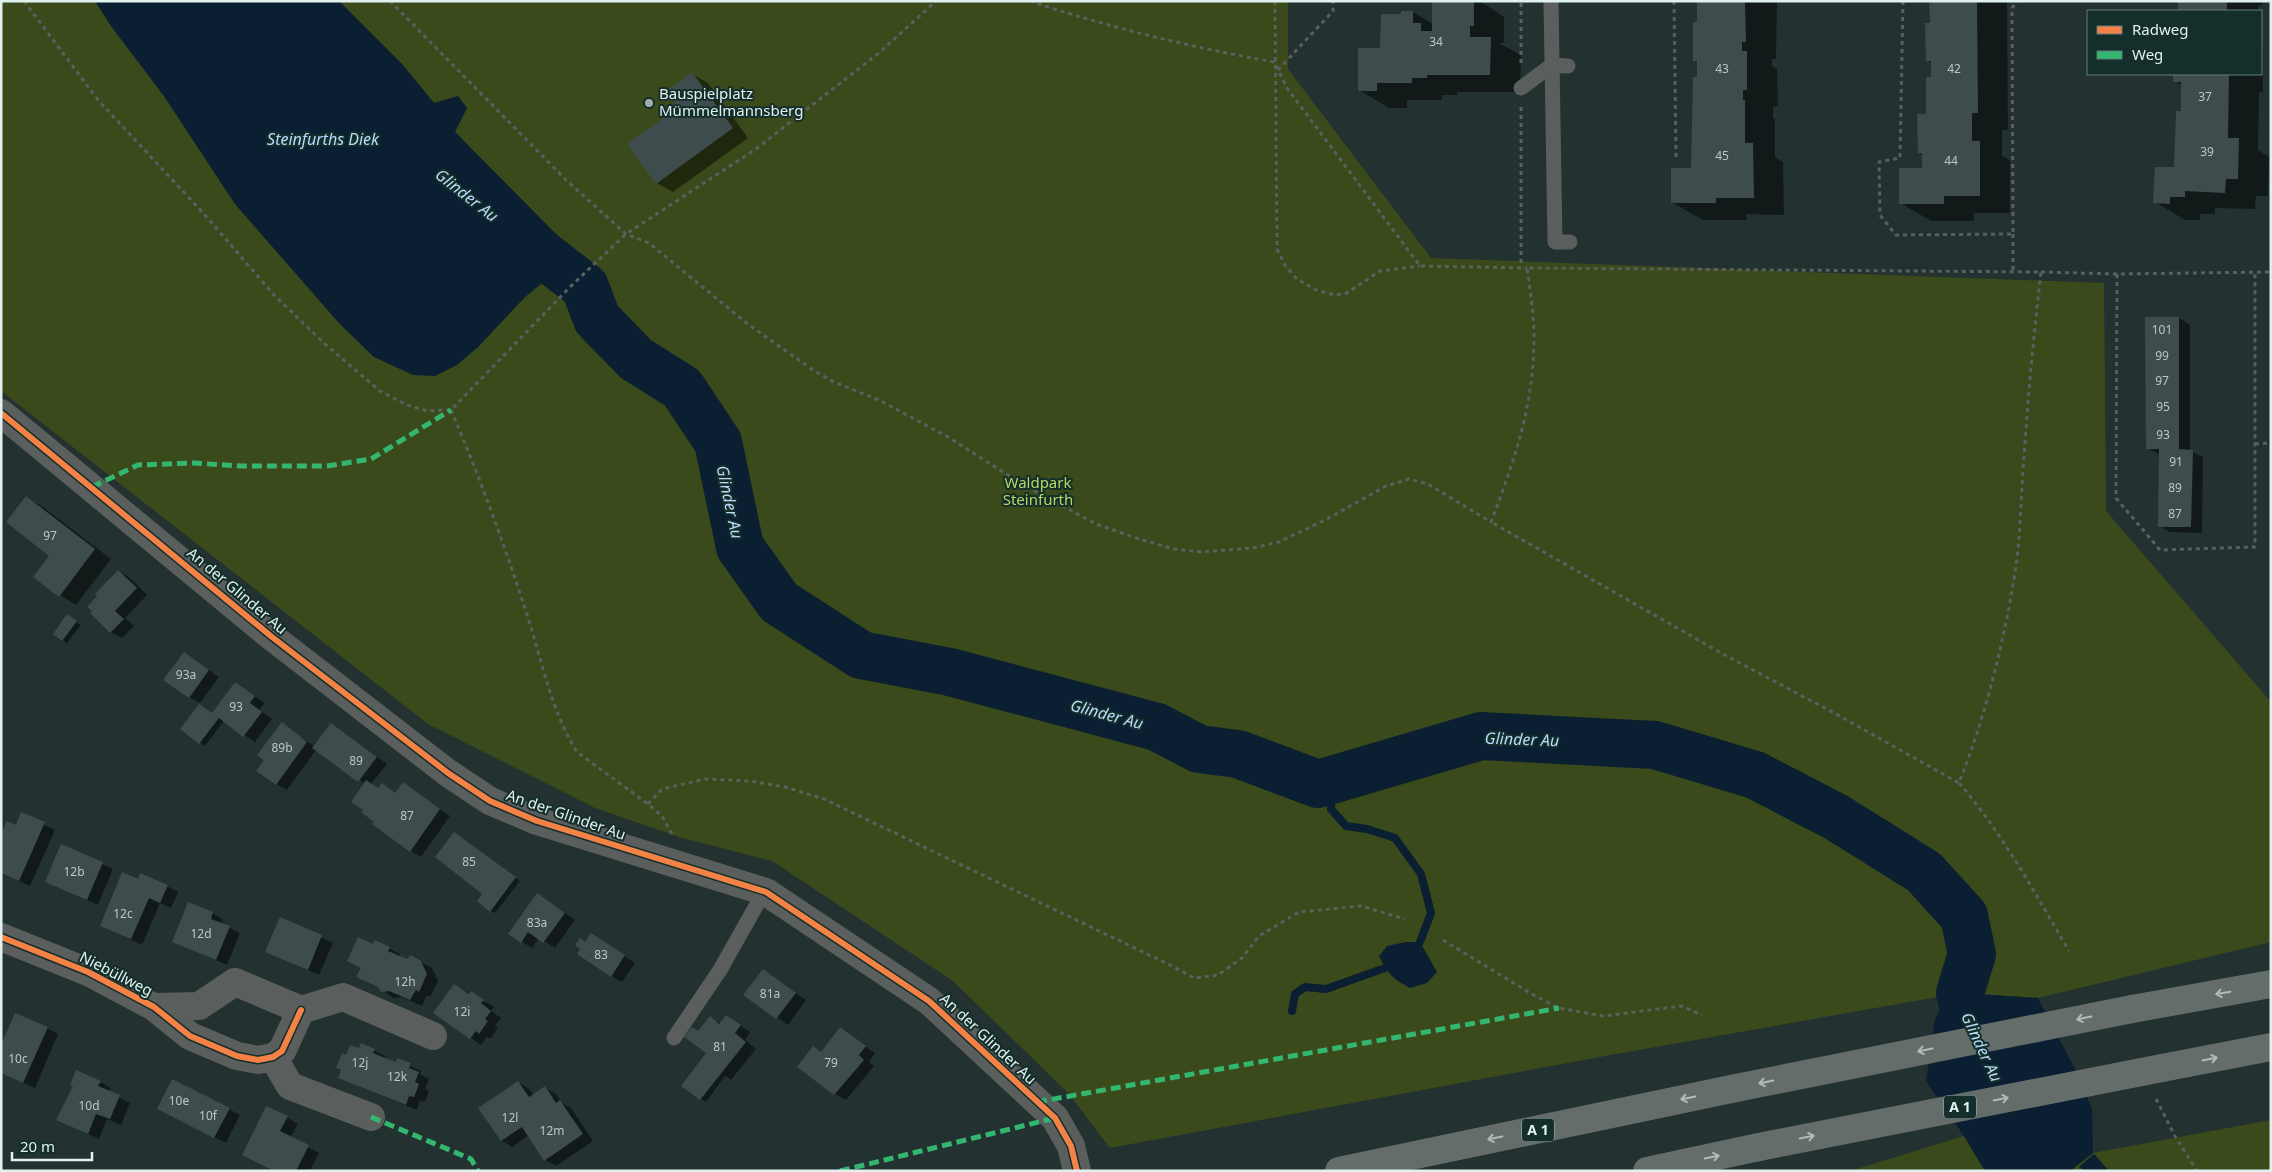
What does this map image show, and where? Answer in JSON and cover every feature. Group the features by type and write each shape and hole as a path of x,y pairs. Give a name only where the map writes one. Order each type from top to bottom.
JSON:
{"highway":[{"name":"A 1","path":"1339,1171 1736,1088 2132,1009 2271,984"},
{"name":"A 1","path":"1647,1171 1759,1147 2271,1047"}],"street":[{"name":"An der Glinder Au","path":"4,423 272,637 448,773 490,801 537,821 764,892 929,1001 1055,1118 1074,1158"},
{"name":"Niebüllweg","path":"1,937 88,972 154,1007 190,1036 237,1056 258,1060 273,1057"},
{"name":"Niebüllweg","path":"154,1007 199,1006 235,982 301,1010"},
{"path":"371,1118 290,1086 273,1057 282,1051 301,1010 344,997 433,1036"}],"lane":[{"path":"1551,1 1555,242 1570,242"},
{"path":"1521,88 1552,65 1568,66"},
{"path":"674,1038 720,970 764,892"}],"path":[{"path":"24,1 98,100 205,215 274,295 380,391 407,405 426,411 451,410 568,289 626,234 756,149 880,52 936,1"},
{"path":"390,1 554,168 626,234 649,243 749,325 813,370 834,382 879,400 948,437 1022,484 1096,524 1174,549 1201,552 1253,548 1279,542 1327,519 1386,486 1409,480 1428,484 1721,653 1836,714 1959,783 1988,818 2069,951"},
{"path":"1030,1 1142,35 1274,62"},
{"path":"1275,1 1277,249 1286,267 1297,279 1316,290 1335,296 1346,293 1380,271 1420,266 2118,274 2271,272"},
{"path":"1278,70 1333,10 1333,1"},
{"path":"1521,1 1521,267"},
{"path":"1674,1 1676,158"},
{"path":"1903,1 1900,158 1879,162 1880,215 1896,235 2013,234"},
{"path":"2013,272 2012,8 2018,1"},
{"path":"1274,62 1287,88 1420,266"},
{"path":"1491,522 1513,464 1529,405 1534,335 1527,268"},
{"path":"1959,783 1977,732 1992,676 2007,617 2017,558 2032,359 2041,272"},
{"path":"2118,274 2116,498 2160,550 2255,547 2255,272"},
{"path":"451,410 492,514 527,616 546,679 568,737 577,752 662,816 674,839 680,866"},
{"path":"2255,444 2271,443"},
{"path":"648,804 662,789 705,779 750,781 785,787 824,799 1160,959 1194,978 1218,975 1242,958 1259,936 1300,912 1361,906 1405,919"},
{"path":"1443,940 1535,996 1559,1008 1603,1016 1682,1006 1702,1015"},
{"path":"2156,1099 2175,1136 2197,1171"}],"green space":[{"name":"Waldpark Steinfurth","path":"1,1 95,1 111,26 164,96 235,204 339,323 374,357 477,348 525,297 542,283 551,290 575,270 569,257 455,131 467,108 458,96 434,103 402,64 339,1 1288,1 1288,69 1431,258 2104,283 2106,511 2271,702 2271,942 2038,998 1960,993 1616,1054 1110,1148 1069,1094 953,981 772,861 682,838 595,808 428,724 1,391"},
{"path":"2271,1120 2271,1171 2109,1171 2094,1154 2080,1167 2086,1171 2070,1171 2093,1153"},
{"path":"1964,1136 1985,1171 1850,1171"}],"water":[{"name":"Steinfurths Diek","path":"95,1 339,1 402,64 434,103 458,96 467,108 455,132 559,237 567,249 575,270 551,290 542,283 525,297 477,348 457,365 435,376 413,375 374,357 339,323 235,204 164,96 111,26"},
{"path":"1406,942 1420,942 1437,972 1427,983 1410,988 1399,982 1392,975 1379,956 1387,946"},
{"path":"1960,993 2038,998 2077,1073 2092,1109 2093,1153 2070,1171 1985,1171 1964,1136 1926,1081 1935,1019 1947,995"},
{"path":"2094,1154 2109,1171 2086,1171 2079,1167"}],"building":[{"path":"1432,1 1474,1 1474,26 1470,26 1470,37 1491,37 1490,75 1427,75 1427,78 1412,78 1412,83 1377,83 1377,91 1358,91 1358,48 1380,48 1381,14 1401,14 1401,11 1413,11 1413,23 1421,23 1421,31 1432,31"},
{"path":"1697,1 1745,1 1746,42 1742,42 1742,51 1747,51 1747,90 1743,90 1743,100 1745,100 1745,143 1753,143 1754,198 1716,198 1716,203 1671,203 1671,168 1691,168 1693,77 1697,77 1697,61 1693,61 1693,22 1697,22"},
{"path":"1929,1 1977,1 1978,113 1972,113 1972,141 1980,141 1980,196 1944,196 1944,204 1899,204 1899,168 1922,168 1922,153 1918,153 1917,114 1926,114 1926,77 1931,77 1931,61 1926,61 1925,23 1930,23"},
{"path":"2178,1 2227,1 2227,10 2178,10"},
{"path":"692,72 733,128 656,184 627,144 678,108 666,92"},
{"path":"2173,75 2229,75 2228,138 2239,138 2238,179 2226,179 2225,193 2185,191 2185,197 2170,197 2170,204 2153,203 2155,167 2174,167 2176,111 2181,111 2181,82 2173,82"},
{"path":"2145,317 2179,317 2179,449 2193,450 2191,527 2158,527 2159,449 2146,449"},
{"path":"26,496 95,549 59,597 33,577 49,556 6,522"},
{"path":"118,570 137,588 115,611 124,619 110,633 90,613 92,611 87,607 97,596 95,594"},
{"path":"67,614 77,621 62,641 53,634"},
{"path":"184,652 209,670 189,698 163,680"},
{"path":"235,682 255,696 250,703 262,712 243,737 219,718 199,744 180,729 199,704 212,713"},
{"path":"282,722 307,742 276,785 256,771 264,760 257,755"},
{"path":"331,723 377,757 358,782 312,748"},
{"path":"366,780 378,788 382,783 395,793 403,782 440,809 410,852 372,824 374,822 361,812 363,810 351,802"},
{"path":"21,812 45,822 19,881 1,873 1,833 7,821 16,825"},
{"path":"454,832 516,877 490,912 477,901 482,894 435,857"},
{"path":"61,844 103,862 87,900 45,882"},
{"path":"122,872 138,879 140,873 168,885 160,903 149,898 131,939 100,926"},
{"path":"537,893 565,913 543,943 528,932 521,943 508,934"},
{"path":"188,902 213,912 211,919 230,926 216,960 172,942"},
{"path":"280,917 322,935 308,970 265,952"},
{"path":"591,933 625,955 611,977 577,954 580,949 575,945 580,938 585,942"},
{"path":"358,937 373,944 375,940 390,947 388,951 407,959 411,955 421,961 427,974 419,992 416,990 410,1000 389,991 381,992 378,987 356,977 361,968 347,961"},
{"path":"763,969 796,993 776,1019 743,995"},
{"path":"454,984 469,994 471,991 484,1000 481,1003 491,1011 485,1019 488,1021 479,1034 476,1031 470,1039 433,1013"},
{"path":"15,1013 48,1027 23,1083 1,1073 1,1045"},
{"path":"726,1015 741,1025 735,1033 746,1042 700,1100 681,1086 706,1053 684,1037 692,1027 698,1031 710,1016 719,1024"},
{"path":"840,1027 866,1046 859,1055 864,1060 834,1095 797,1067 813,1046 821,1052"},
{"path":"361,1043 375,1049 373,1053 385,1058 396,1062 397,1058 411,1063 409,1068 419,1072 415,1082 419,1084 414,1097 409,1096 406,1105 338,1078 341,1070 336,1068 342,1053 346,1055 350,1045 359,1048"},
{"path":"76,1070 101,1081 98,1086 120,1095 110,1119 96,1114 88,1134 56,1120 73,1086 70,1085"},
{"path":"172,1079 230,1108 214,1138 157,1109"},
{"path":"518,1081 529,1097 545,1086 556,1103 560,1100 583,1134 544,1161 522,1127 501,1141 478,1108"},
{"path":"266,1106 288,1116 280,1131 309,1145 296,1171 274,1171 242,1155"}],"waterway":[{"name":"Glinder Au","path":"518,235 585,287 597,319 636,359 682,388 718,442 740,547 779,602 861,655 950,672 1157,727 1199,749 1238,754 1318,784 1481,736 1655,745 1755,775 1836,817 1924,872 1964,916 1972,954 1960,993 1964,1009 2010,1105 2018,1171"},
{"path":"1342,777 1332,792 1331,809 1346,826 1367,829 1395,838 1421,874 1431,913 1420,942"},
{"path":"1292,1011 1295,994 1305,987 1326,989 1385,968"}],"marked path":[{"path":"92,487 138,465 193,463 241,466 327,466 371,459 451,410"},
{"path":"1037,1102 1559,1008"},
{"path":"371,1117 471,1159 478,1171"},
{"path":"840,1171 1055,1118"}],"cycle path":[{"path":"1,413 272,637 448,773 490,801 537,821 766,892 929,1001 1055,1118 1071,1146 1077,1171"},
{"path":"1,937 88,972 154,1007 190,1036 237,1056 258,1060 273,1057 282,1051 301,1010"}],"place":[{"name":"Bauspielplatz Mümmelmannsberg","path":"649,103"}]}
